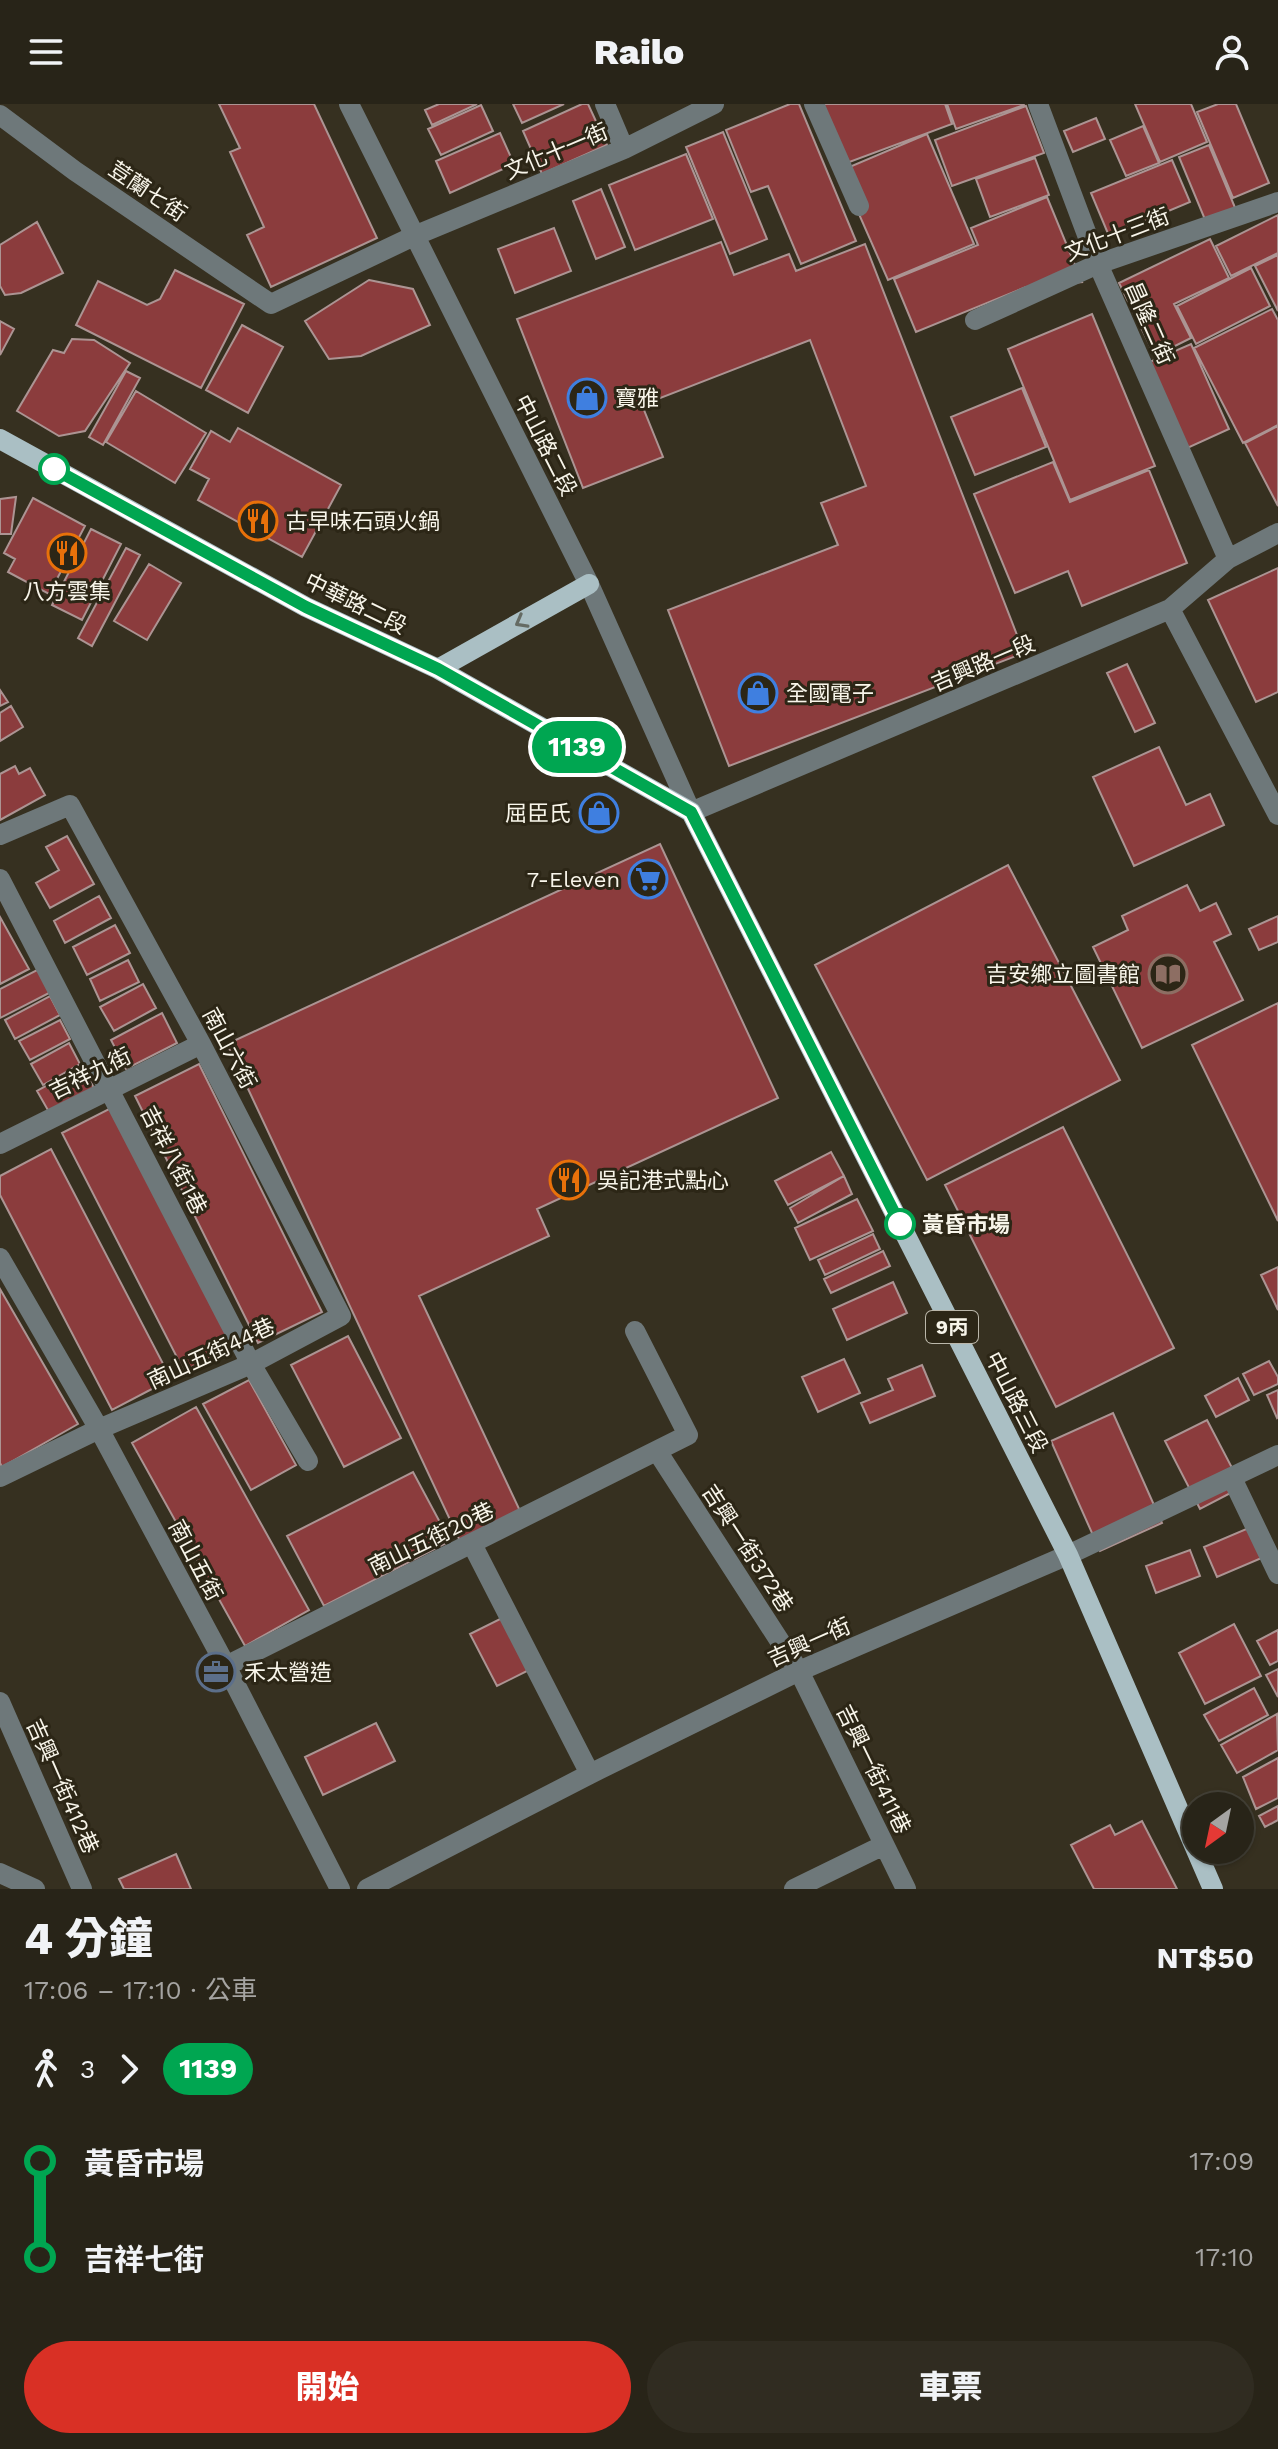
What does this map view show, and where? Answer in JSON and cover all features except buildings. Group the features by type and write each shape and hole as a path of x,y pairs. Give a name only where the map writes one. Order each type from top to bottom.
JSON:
{"main road":[{"name":"中華路二段","path":"0,439 306,607 438,669 691,812"},
{"path":"438,669 589,584"},
{"name":"中山路三段","path":"691,812 1068,1555 1213,1889"}],"street":[{"name":"中山路二段","path":"349,104 589,584 691,812"},
{"path":"605,104 624,149"},
{"name":"文化十一街","path":"271,304 414,236 624,149 714,104"},
{"path":"814,104 859,206"},
{"name":"昌隆二街","path":"1038,104 1098,264 1228,559"},
{"name":"荳蘭七街","path":"0,115 75,171 271,304"},
{"name":"文化十三街","path":"975,320 1098,264 1278,202"},
{"name":"吉興路一段","path":"691,812 1170,609 1228,559 1278,533"},
{"path":"1170,609 1278,815"},
{"name":"南山六街","path":"0,835 70,805 201,1044 341,1316"},
{"name":"吉祥八街1巷","path":"0,879 251,1364 308,1461"},
{"name":"吉祥九街","path":"0,1144 201,1044"},
{"name":"南山五街","path":"0,1258 99,1429 226,1666 340,1889"},
{"name":"南山五街44巷","path":"0,1477 99,1429 251,1364 341,1316"},
{"name":"南山五街20巷","path":"226,1666 688,1435 635,1331"},
{"name":"吉興一街372巷","path":"657,1451 799,1671"},
{"name":"吉興一街","path":"367,1889 799,1671 1068,1555 1278,1455"},
{"path":"1232,1478 1278,1574"},
{"path":"472,1544 590,1774"},
{"name":"吉興一街411巷","path":"799,1671 906,1889"},
{"name":"吉興一街412巷","path":"0,1702 82,1889"},
{"path":"794,1889 884,1845"},
{"path":"0,1873 35,1889"}],"bus line":[{"name":"1139","path":"54,469 306,607 438,669 691,812 900,1224"}],"place":[{"name":"寶雅","path":"587,398"},
{"name":"古早味石頭火鍋","path":"258,521"},
{"name":"八方雲集","path":"67,553"},
{"name":"全國電子","path":"758,693"},
{"name":"屈臣氏","path":"599,813"},
{"name":"7-Eleven","path":"648,879"},
{"name":"吉安鄉立圖書館","path":"1168,974"},
{"name":"吳記港式點心","path":"569,1180"},
{"name":"黃昏市場","path":"900,1224"},
{"name":"禾太營造","path":"216,1672"}]}
